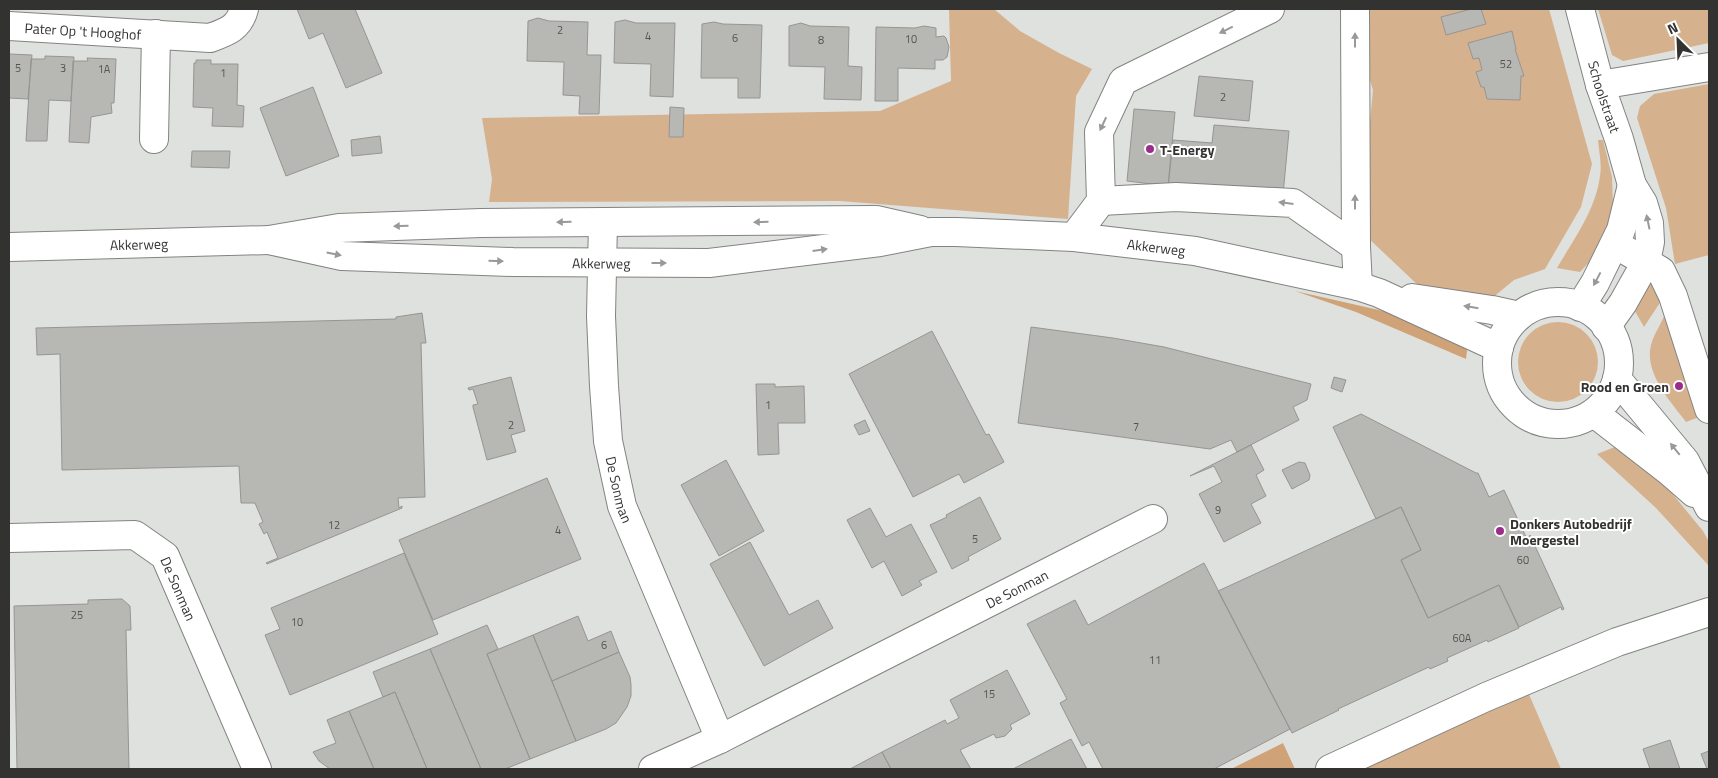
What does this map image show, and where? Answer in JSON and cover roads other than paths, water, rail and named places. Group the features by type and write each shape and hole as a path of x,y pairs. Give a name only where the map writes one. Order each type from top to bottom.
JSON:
{"street":[{"name":"Pater Op 't Hooghof","path":"9,26 210,38 230,32 242,18 244,9"},
{"path":"1074,237 1101,201 1099,132 1123,80 1270,9"},
{"path":"1355,9 1356,247 1368,289"},
{"name":"Schoolstraat","path":"1580,9 1600,85 1619,139 1632,185 1643,203 1649,223 1650,242 1646,262 1623,303 1606,327"},
{"name":"Pater Op 't Hooghof","path":"154,139 156,34"},
{"path":"1600,85 1709,67"},
{"name":"Schoolstraat","path":"1580,307 1595,284 1621,230 1632,185"},
{"path":"1101,201 1176,197 1293,202 1356,247"},
{"name":"Akkerweg","path":"9,247 269,240 339,228 481,224 876,220 931,232"},
{"name":"De Sonman","path":"604,222 601,316 608,441 622,506 720,739"},
{"name":"Akkerweg","path":"269,240 342,256 513,262 709,263 880,242 931,232 1074,237 1195,251 1368,289 1519,316"},
{"path":"1615,244 1661,270 1673,296 1709,409"},
{"name":"Akkerweg","path":"1368,289 1499,348"},
{"path":"1562,303 1580,307 1594,314 1606,327 1617,348 1617,379 1608,396 1594,413 1575,421 1552,424 1536,420 1522,413 1506,395 1499,379 1497,364 1499,348 1504,334 1519,316 1538,306 1562,303"},
{"path":"1617,379 1685,461 1709,506"},
{"path":"1594,413 1670,472 1709,506"},
{"name":"De Sonman","path":"653,769 720,739 1153,518"},
{"name":"De Sonman","path":"9,538 136,536 165,556 257,769"},
{"path":"1330,769 1486,697 1616,642 1709,612"}],"place":[{"name":"T-Energy","path":"1150,149"},
{"name":"Rood en Groen","path":"1679,386"},
{"name":"Donkers Autobedrijf Moergestel","path":"1500,531"}]}
